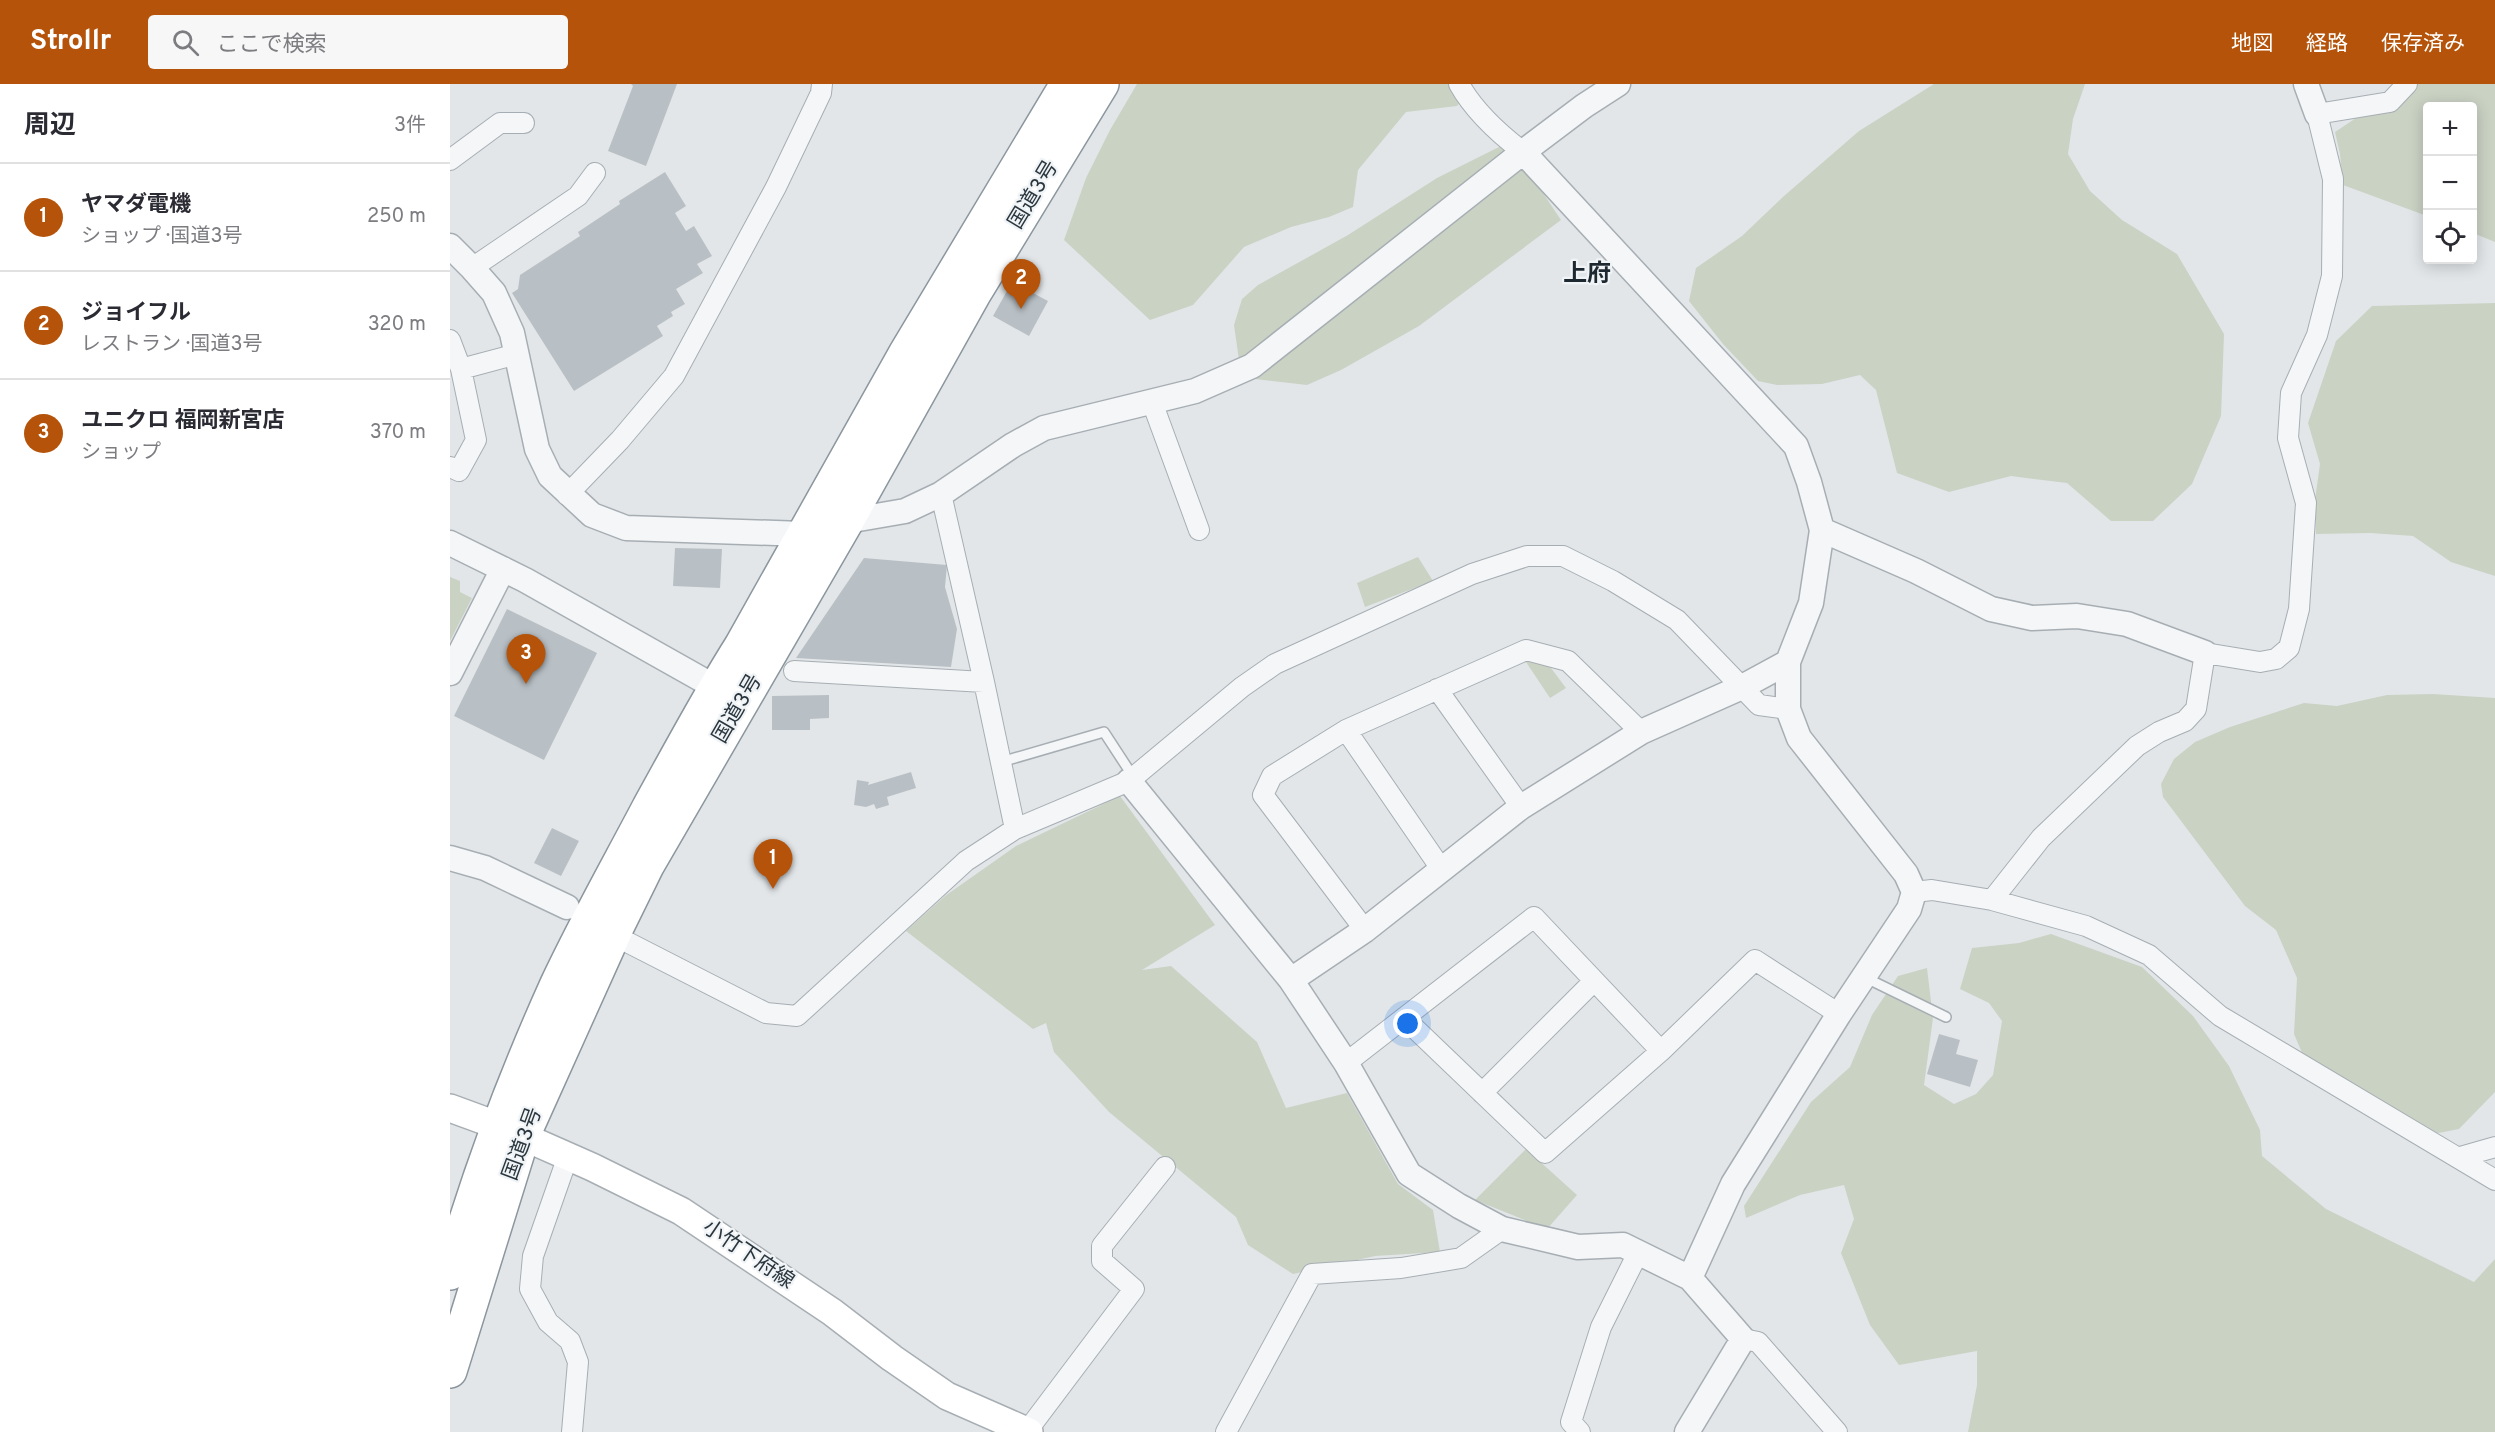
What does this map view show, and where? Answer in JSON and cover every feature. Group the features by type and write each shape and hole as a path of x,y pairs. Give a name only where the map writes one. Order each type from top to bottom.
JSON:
{"highway":[{"name":"国道3号","path":"450,1371 511,1131 557,985 620,862 715,687 741,646 905,354 1067,84"},
{"name":"国道3号","path":"450,1273 511,1131 648,866 847,521 974,294 1102,84"}],"main road":[{"name":"小竹下府線","path":"450,1108 568,1156 681,1211 832,1312 892,1358 947,1395 1028,1432"}],"street":[{"path":"567,495 620,440 674,376 776,187 821,93 822,84"},
{"path":"1459,84 1467,99 1478,111 1523,152 1796,446 1822,530 1811,603 1788,662 1788,709 1799,738 1906,874 1914,892 1909,909 1839,1014 1733,1184 1690,1278"},
{"path":"450,246 494,293 512,333 537,448 550,476 567,495 592,515 626,528 803,534 847,521 905,511 941,494 1013,445 1044,428 1195,391 1252,366 1523,152 1584,106 1618,84"},
{"path":"1822,530 1916,571 1992,609 2032,618 2078,616 2127,624 2205,653 2260,662 2276,659 2289,648 2299,609 2306,503 2288,438 2291,393 2317,335 2332,276 2333,179 2317,114 2306,84"},
{"path":"2317,114 2390,102 2408,84"},
{"path":"450,160 500,123 524,123"},
{"path":"472,268 578,196 595,173"},
{"path":"450,340 461,369 476,440 459,471 450,467"},
{"path":"461,369 517,354"},
{"path":"1152,402 1199,530"},
{"path":"941,494 1015,829"},
{"path":"450,543 525,579 715,687"},
{"path":"629,944 766,1013 797,1016 966,861 1015,829 1131,779 1242,687 1275,664 1472,574 1527,556 1563,556 1613,581 1677,620 1759,705 1788,709"},
{"path":"450,673 503,569"},
{"path":"1365,930 1263,795 1272,776 1346,730 1526,650 1568,661 1641,732"},
{"path":"1992,900 2041,838 2137,746 2159,732 2185,721 2196,709 2205,653"},
{"path":"1291,980 1365,930 1521,807 1641,732 1742,687 1788,662"},
{"path":"795,671 984,681"},
{"path":"1437,689 1521,807"},
{"path":"1346,730 1442,870"},
{"path":"1131,779 1291,980 1346,1063 1409,1174 1459,1206 1502,1229 1578,1247 1623,1245 1690,1278 1743,1339 1758,1342 1837,1432"},
{"path":"450,858 485,868 567,907"},
{"path":"1914,892 1932,890 1992,900 2086,926 2149,955 2220,1016 2460,1157 2495,1180"},
{"path":"1346,1063 1534,917 1661,1051"},
{"path":"1404,1018 1545,1153 1661,1051 1755,960 1839,1014"},
{"path":"1482,1093 1594,981"},
{"path":"2460,1157 2495,1148"},
{"path":"568,1156 532,1256 530,1289 548,1322 570,1341 578,1362 572,1432"},
{"path":"1028,1432 1134,1289 1102,1261 1101,1246 1165,1167"},
{"path":"1226,1432 1312,1274 1401,1268 1461,1258 1502,1229"},
{"path":"1581,1432 1571,1422 1601,1327 1638,1253"},
{"path":"1687,1432 1743,1339"}],"lane":[{"path":"1001,762 1104,732 1131,779"},
{"path":"1864,977 1946,1017"}],"shaded area":[{"path":"1137,84 1473,84 1457,106 1406,112 1358,170 1353,207 1329,217 1291,227 1244,247 1193,305 1150,320 1064,240 1086,178"},
{"path":"1934,84 2085,84 2073,119 2068,154 2090,191 2122,220 2177,254 2224,334 2221,416 2192,484 2153,521 2111,521 2067,483 2011,476 1949,492 1897,473 1876,390 1860,375 1822,384 1777,385 1758,381 1723,344 1689,301 1696,268 1742,236 1859,131"},
{"path":"2407,84 2495,84 2495,242 2477,235 2477,102 2423,102 2423,215 2343,185 2335,132"},
{"path":"1509,142 1561,220 1419,326 1341,370 1307,385 1255,379 1239,360 1234,325 1242,299 1258,285 1348,235 1437,178"},
{"path":"2495,303 2495,576 2451,562 2413,536 2370,533 2316,534 2315,500 2320,464 2308,423 2336,341 2372,306"},
{"path":"1418,557 1433,581 1365,607 1357,583"},
{"path":"450,577 460,581 460,592 472,598 450,641"},
{"path":"1524,659 1545,660 1566,688 1550,698"},
{"path":"2433,694 2495,698 2495,1092 2459,1129 2423,1136 2303,1055 2294,1034 2297,978 2276,930 2245,906 2163,797 2161,784 2174,759 2195,742 2230,727 2304,703 2337,706 2387,695"},
{"path":"1120,796 1215,925 1142,970 1171,966 1257,1042 1286,1108 1347,1093 1398,1184 1433,1210 1440,1252 1375,1256 1293,1274 1248,1245 1236,1217 1109,1112 1054,1052 1046,1023 1033,1029 906,931 945,896 1016,846"},
{"path":"2051,934 2142,967 2193,1016 2229,1066 2260,1130 2262,1156 2326,1209 2474,1282 2495,1259 2495,1432 1968,1432 1977,1385 1977,1351 1899,1365 1870,1325 1841,1253 1854,1219 1844,1185 1800,1195 1746,1218 1744,1206 1811,1102 1850,1067 1872,1015 1898,976 1927,968 1933,1018 1924,1085 1954,1104 1976,1094 1993,1075 2002,1021 1989,1003 1960,989 1972,948 2019,943"},
{"path":"1526,1149 1577,1195 1547,1229 1475,1200"}],"building":[{"path":"631,84 677,84 646,166 608,151 633,86"},
{"path":"665,172 686,206 675,213 686,231 694,226 712,256 697,264 703,273 676,289 685,304 671,312 673,316 657,326 663,336 574,391 512,293 518,289 520,275 580,236 578,232 620,204 619,201"},
{"path":"1012,282 1048,301 1029,336 993,316"},
{"path":"675,548 722,549 720,588 673,586"},
{"path":"864,558 947,565 945,587 957,629 951,667 796,658"},
{"path":"507,609 597,653 544,760 454,716"},
{"path":"829,695 829,718 810,719 810,730 772,730 772,696"},
{"path":"911,772 916,788 887,797 889,805 876,809 874,804 866,807 854,805 857,780 869,782 868,785"},
{"path":"552,828 579,841 561,876 534,863"},
{"path":"1939,1034 1960,1040 1956,1054 1978,1060 1970,1087 1927,1074"}],"place":[{"name":"ジョイフル","path":"1021,309"},
{"name":"ユニクロ 福岡新宮店","path":"526,684"},
{"name":"ヤマダ電機","path":"773,889"}],"district":[{"name":"上府","path":"1587,275"}]}
